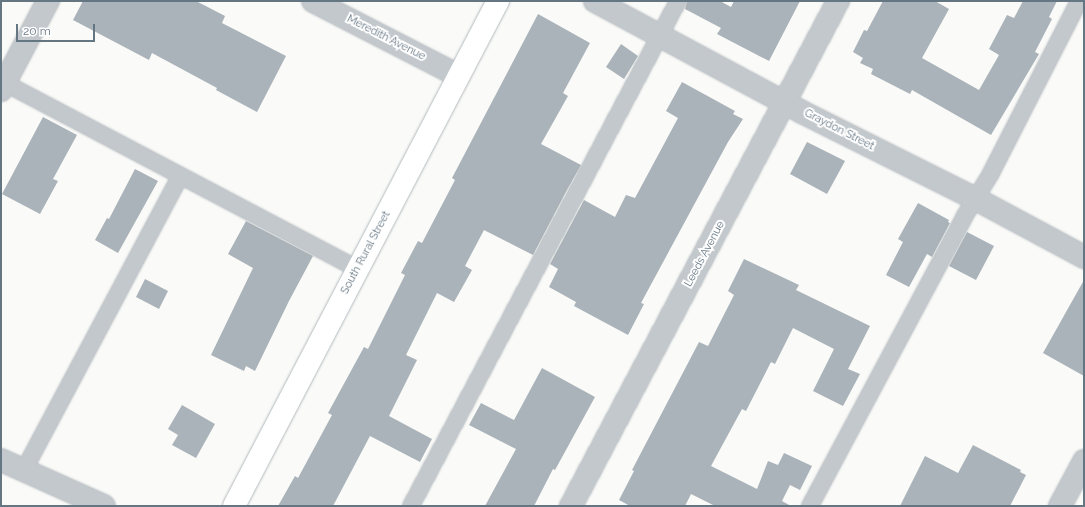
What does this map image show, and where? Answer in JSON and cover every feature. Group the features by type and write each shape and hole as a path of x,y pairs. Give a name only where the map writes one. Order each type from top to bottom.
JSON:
{"main road":[{"name":"South Rural Street","path":"234,506 498,1"}],"street":[{"path":"2,85 48,1"},
{"name":"Meredith Avenue","path":"314,1 459,76"},
{"name":"Graydon Street","path":"595,1 786,103 974,198 1084,257"},
{"name":"Leeds Avenue","path":"571,506 786,103 838,1"},
{"path":"1,460 104,506"},
{"path":"1060,506 1084,461"}],"lane":[{"path":"411,506 678,1"},
{"path":"810,506 974,198 990,175 1079,1"},
{"path":"2,85 358,269"},
{"path":"24,470 180,176"}],"building":[{"path":"83,1 196,1 225,16 222,23 286,56 257,112 216,90 217,88 152,53 149,60 73,20"},
{"path":"687,1 720,1 731,7 734,1 800,1 769,61 717,34 721,28 685,9"},
{"path":"883,1 935,1 949,9 922,58 979,90 999,55 989,49 1007,15 1014,18 1023,1 1057,1 1049,17 1052,19 1035,52 1039,54 991,135 912,90 910,94 871,74 873,69 860,63 863,58 853,52 864,30 867,31"},
{"path":"538,14 590,43 563,93 568,96 541,144 581,165 533,255 484,230 465,266 472,270 454,302 437,293 406,355 417,360 389,416 432,439 420,462 370,436 333,506 278,506 295,476 298,478 332,415 328,413 364,347 368,349 405,275 401,273 418,241 422,243 455,180 452,178"},
{"path":"621,44 638,56 624,79 606,67"},
{"path":"682,82 735,111 733,114 743,119 728,142 641,303 644,304 628,335 574,306 576,302 549,287 558,269 550,264 584,200 615,217 626,195 635,198 678,118 666,111"},
{"path":"43,117 77,135 53,179 58,181 40,214 2,194"},
{"path":"807,142 845,161 827,194 790,174"},
{"path":"135,169 158,181 118,253 95,240 107,218 109,219"},
{"path":"918,203 949,220 948,222 950,223 932,257 927,254 909,287 886,275 903,242 898,239"},
{"path":"246,221 313,256 255,371 246,366 244,371 211,355 253,268 228,254"},
{"path":"967,232 994,246 976,280 949,266"},
{"path":"744,259 799,285 796,290 870,326 848,369 860,374 843,406 813,391 834,349 793,328 775,364 771,362 746,411 742,409 711,466 757,489 768,461 778,465 784,453 812,466 800,490 790,485 782,501 791,506 715,506 691,494 685,506 630,506 619,500 634,471 632,470 699,342 708,346 734,295 728,291"},
{"path":"145,279 168,291 159,309 136,297"},
{"path":"1084,280 1084,376 1043,353"},
{"path":"542,368 595,397 555,470 553,469 534,506 485,506 516,449 469,425 481,403 514,420"},
{"path":"182,405 215,424 196,458 172,445 178,435 168,429"},
{"path":"973,445 1021,470 1020,472 1026,475 1010,506 900,506 925,456 958,473"}]}
